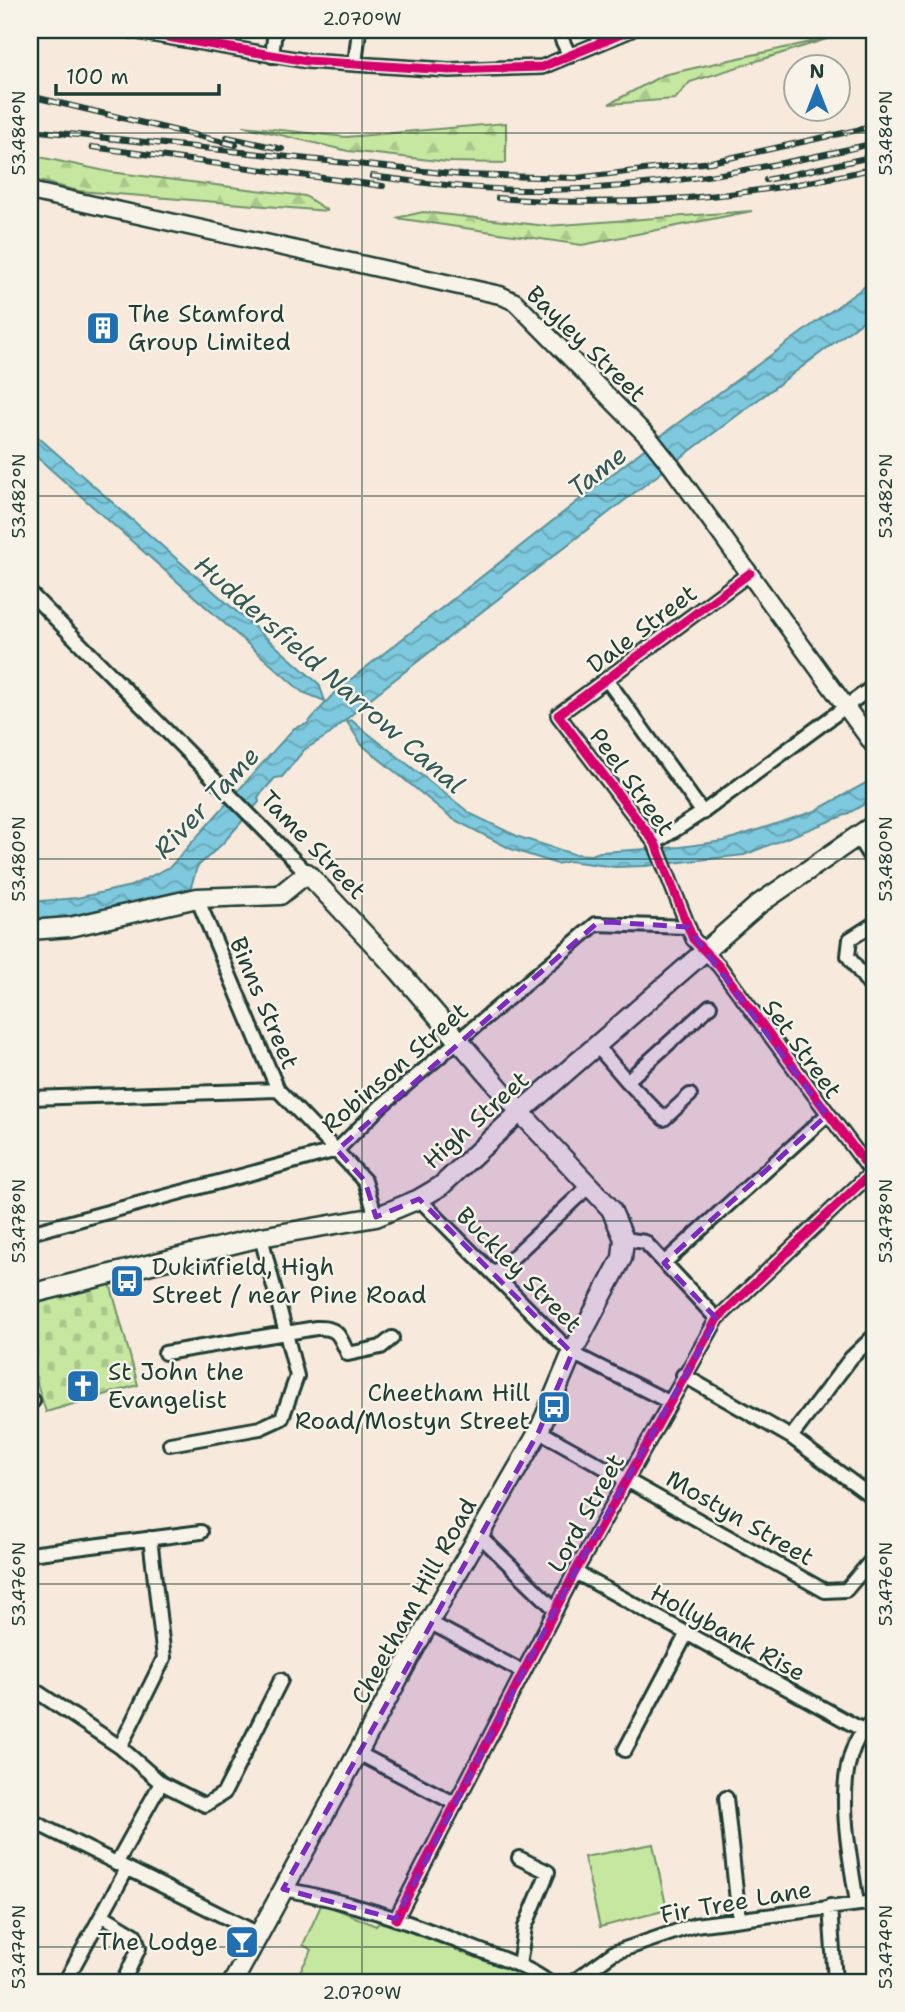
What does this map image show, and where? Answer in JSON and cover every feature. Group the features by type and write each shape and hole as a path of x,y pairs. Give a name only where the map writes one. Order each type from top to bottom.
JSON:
{"main road":[{"name":"High Street","path":"30,1294 261,1237 376,1217 419,1199 441,1186 520,1112 759,904 868,834"},
{"path":"30,930 70,928 197,898 280,895 307,873"},
{"name":"Tame Street","path":"307,873 460,1040 520,1112 611,1209 624,1239"},
{"name":"Cheetham Hill Road","path":"233,1982 429,1622 539,1431 572,1353 614,1278 622,1258 624,1239"}],"street":[{"path":"125,30 195,35 272,56 449,70 527,69 570,56 631,30"},
{"path":"272,56 275,30"},
{"path":"355,64 359,30"},
{"path":"564,30 562,40 570,56"},
{"name":"Bayley Street","path":"30,191 500,295 515,302 537,321 649,438 847,705 875,747"},
{"name":"Dale Street","path":"558,715 750,573"},
{"name":"Tame Street","path":"30,593 307,873"},
{"path":"607,680 703,813"},
{"path":"655,843 703,813 875,685"},
{"name":"Peel Street","path":"558,715 655,843 688,927 704,950"},
{"path":"868,834 875,865"},
{"name":"Binns Street","path":"197,898 278,1090 365,1181 376,1217"},
{"path":"875,923 850,939 848,956 875,993"},
{"name":"Robinson Street","path":"30,1233 337,1150 381,1106 596,924 688,927"},
{"name":"Set Street","path":"704,950 870,1170"},
{"path":"627,1081 710,1006"},
{"path":"597,1046 664,1119 690,1095"},
{"path":"30,1098 278,1090"},
{"path":"664,1263 827,1115"},
{"name":"Lord Street","path":"396,1919 575,1572 717,1318 869,1175 870,1170"},
{"path":"495,1274 589,1186"},
{"name":"Buckley Street","path":"419,1199 572,1353 669,1402"},
{"path":"170,1444 260,1428 282,1418 297,1376 261,1237"},
{"path":"624,1239 645,1242 717,1318"},
{"path":"166,1353 286,1332 332,1328 339,1332 348,1354 354,1355 381,1347 392,1338"},
{"path":"791,1437 850,1358 875,1335"},
{"path":"683,1376 791,1437 875,1499"},
{"name":"Mostyn Street","path":"539,1431 628,1478 825,1591 846,1590 875,1556"},
{"path":"30,1554 201,1532"},
{"path":"478,1534 555,1610"},
{"path":"120,1747 164,1658 150,1538"},
{"name":"Hollybank Rise","path":"575,1572 861,1730"},
{"path":"429,1622 523,1672"},
{"path":"625,1750 686,1635"},
{"path":"30,1687 120,1747 161,1783 205,1805 224,1793 281,1680"},
{"path":"857,1904 844,1806 849,1763 861,1730 875,1719"},
{"path":"358,1753 456,1804"},
{"path":"65,1982 102,1915 121,1866 161,1783"},
{"path":"726,1798 739,1919"},
{"path":"31,1823 258,1934"},
{"path":"519,1858 548,1872 526,1927 519,1965"},
{"path":"283,1889 360,1906 519,1965 548,1982"},
{"name":"Fir Tree Lane","path":"573,1982 613,1953 695,1925 875,1902"},
{"path":"830,1906 835,1982"},
{"path":"102,1915 135,1935 139,1948 122,1982"}],"highlighted area":[{"path":"607,922 688,927 827,1115 664,1263 717,1319 575,1572 396,1919 283,1889 539,1431 572,1353 419,1199 376,1217 365,1181 337,1150 596,924"}],"green space":[{"path":"833,37 690,82 675,99 609,104 663,75"},
{"path":"506,123 506,163 448,162 348,151 243,126 346,137"},
{"path":"30,155 110,172 305,196 328,211 79,191 30,179"},
{"path":"752,211 582,245 396,218 423,212 547,226"},
{"path":"110,1283 138,1385 46,1412 30,1361 30,1305"},
{"path":"653,1844 667,1910 600,1927 584,1857"},
{"path":"322,1903 376,1926 381,1920 506,1967 536,1982 294,1982 312,1950 303,1945"}],"water":[{"path":"875,279 875,312 634,493 367,701 330,734 304,750 282,777 275,778 258,797 259,802 223,843 197,867 190,890 97,912 30,922 30,902 77,898 131,886 170,867 294,728 307,724 336,691 671,428"},
{"path":"30,430 319,684 325,701 302,692 30,451"},
{"path":"351,720 471,814 519,837 573,854 591,855 724,841 815,811 873,779 875,788 863,805 845,815 744,855 645,866 615,867 569,861 557,864 511,849 453,819 362,745 347,722"}],"railway":[{"path":"30,96 236,145"},
{"path":"30,130 462,175 576,178 711,162 875,126"},
{"path":"227,137 282,149"},
{"path":"372,176 482,188 590,188 713,175 875,143"},
{"path":"92,147 383,186"},
{"path":"766,180 875,156"},
{"path":"498,198 593,202 688,198 782,187 875,168"}],"cycle path":[{"path":"126,30 307,61 449,70 542,67 631,30"},
{"path":"396,1919 575,1572 717,1319 869,1175 870,1170 719,966 693,939 655,843 558,715 750,573"}],"place":[{"name":"The Stamford Group Limited","path":"103,328"},
{"name":"Dukinfield, High Street / near Pine Road","path":"127,1281"},
{"name":"St John the Evangelist","path":"83,1386"},
{"name":"Cheetham Hill Road/Mostyn Street","path":"554,1407"},
{"name":"The Lodge","path":"242,1942"}],"water label":[{"name":"Tame","path":"597,471"},
{"name":"Huddersfield Narrow Canal","path":"330,674"},
{"name":"River Tame","path":"206,802"}]}
